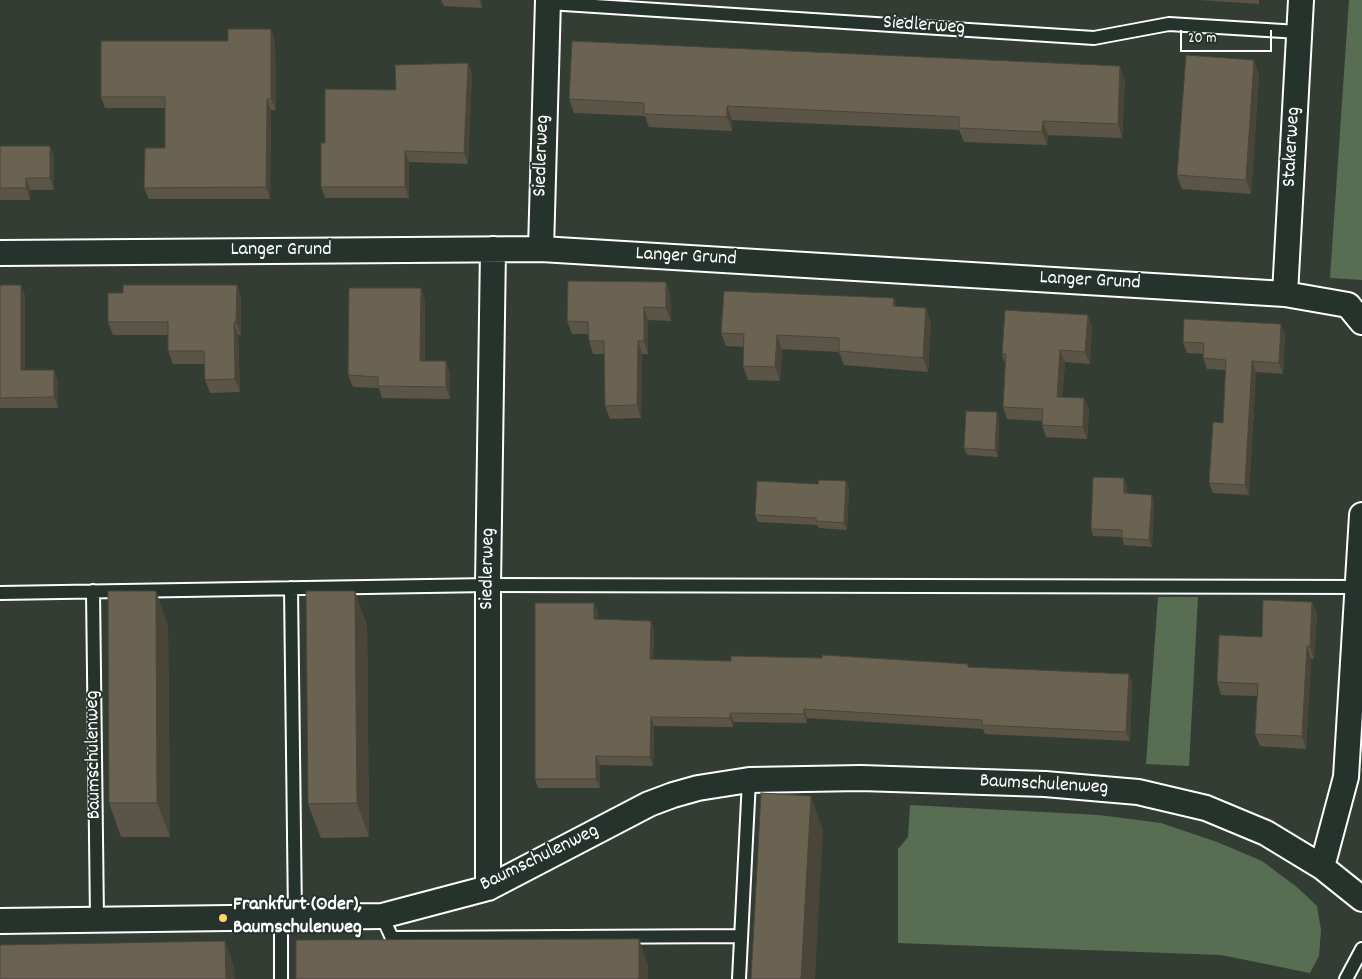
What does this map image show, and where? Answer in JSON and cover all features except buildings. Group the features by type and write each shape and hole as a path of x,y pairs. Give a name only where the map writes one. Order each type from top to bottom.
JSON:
{"street":[{"name":"Stakerweg","path":"1285,294 1301,0"},
{"name":"Siedlerweg","path":"541,249 548,2"},
{"name":"Langer Grund","path":"0,253 541,249 1285,294 1348,304 1362,322"},
{"name":"Siedlerweg","path":"488,888 488,585 493,250"},
{"path":"1322,867 1346,777 1360,587 1362,515"},
{"name":"Baumschulenweg","path":"0,921 382,916 488,888 649,804 698,788 749,780 861,778 1046,784 1138,792 1206,808 1266,833 1322,867 1362,899"}],"lane":[{"name":"Siedlerweg","path":"548,2 1094,38 1169,24 1299,32"},
{"path":"0,593 488,585 1360,587"},
{"path":"281,979 288,917 291,588"},
{"name":"Baumschulenweg","path":"93,591 97,919"},
{"path":"739,979 749,780"},
{"path":"382,916 392,938 741,936"},
{"path":"1346,979 1362,949"}],"green space":[{"path":"1349,0 1362,0 1362,280 1330,278"},
{"path":"1158,597 1198,597 1189,766 1146,764"},
{"path":"910,805 1099,815 1161,823 1217,842 1262,861 1298,888 1317,906 1321,930 1319,956 1310,973 1221,955 898,943 898,849 908,837"}],"place":[{"name":"Frankfurt (Oder), Baumschulenweg","path":"223,918"}]}
